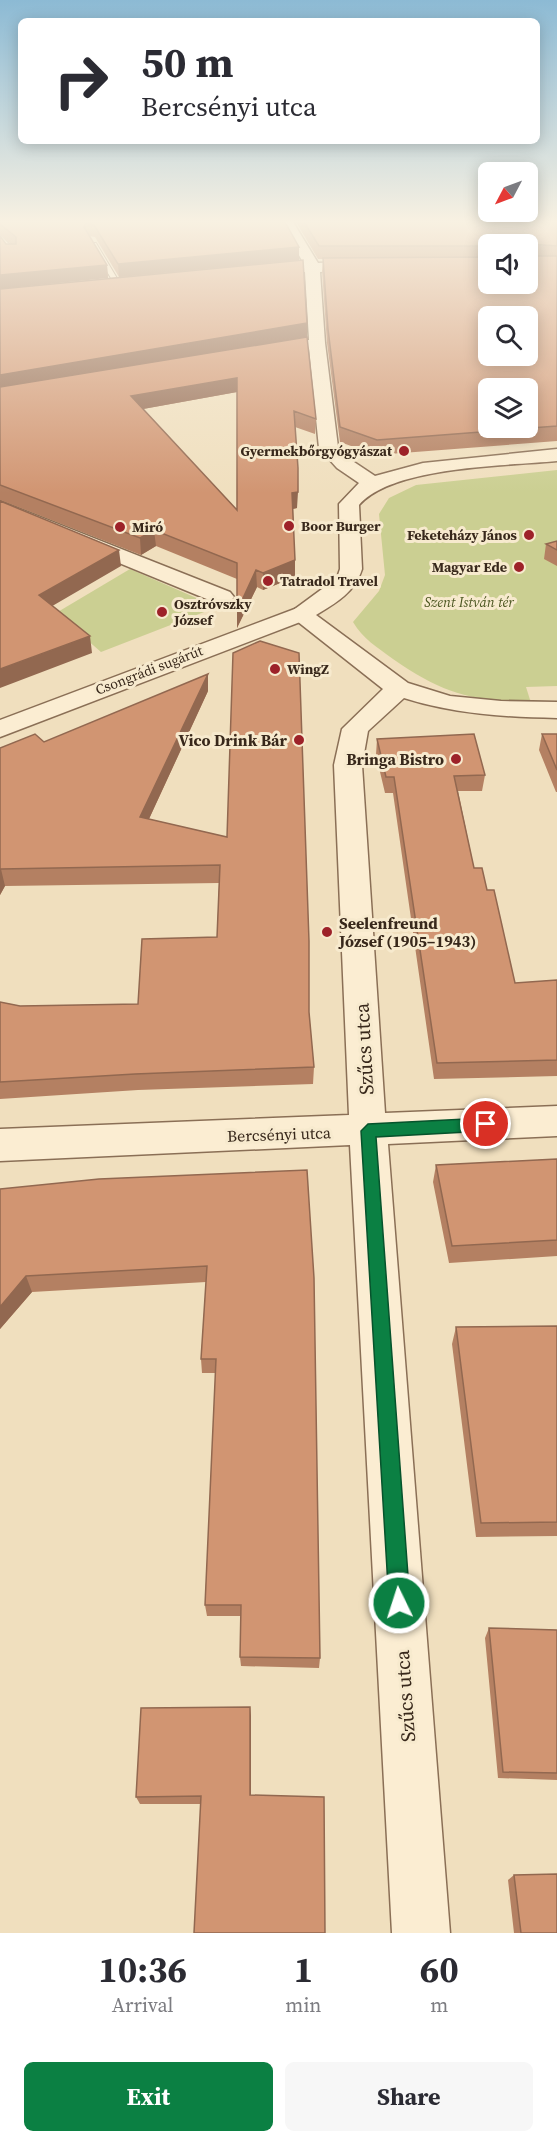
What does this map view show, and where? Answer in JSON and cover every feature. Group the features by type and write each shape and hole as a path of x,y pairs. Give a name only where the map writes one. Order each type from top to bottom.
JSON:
{"street":[{"path":"315,312 329,448 344,464 372,483"},
{"path":"246,355 317,343"},
{"path":"557,455 423,470 388,477 372,483 349,504 347,517 352,558 351,573 344,585 331,597 300,614 399,688 447,703 501,709 557,710"},
{"path":"0,507 222,597"},
{"name":"Csongrádi sugárút","path":"0,729 300,614"},
{"name":"Szűcs utca","path":"399,688 355,729 348,765 368,1131 421,1933"},
{"name":"Bercsényi utca","path":"0,1145 368,1131 557,1121"}],"green space":[{"name":"Szent István tér","path":"557,470 557,686 526,687 531,703 491,700 458,693 443,688 411,671 376,647 361,633 353,622 379,591 385,575 379,514 389,498 416,485"},
{"path":"130,569 217,607 101,652 56,613"}],"building":[{"path":"0,312 306,312 307,323 0,375"},
{"path":"327,312 478,312 478,366 538,366 538,312 557,312 557,426 538,427 538,378 478,378 478,432 377,440 340,427"},
{"path":"307,337 316,419 294,411 298,468 298,492 292,493 295,560 263,573 256,570 237,611 237,563 154,530 140,538 0,485 0,387","holes":["237,378 237,510 131,396"]},
{"path":"0,501 119,550 39,595 90,636 0,669"},
{"path":"557,541 557,550 546,544"},
{"path":"260,641 299,653 309,941 309,1012 314,1067 0,1082 0,1002 20,1006 138,1004 142,939 217,937 220,865 0,870 0,748 35,734 44,742 208,674 140,817 227,837 233,653"},
{"path":"474,734 485,775 454,776 474,868 482,868 487,890 494,890 515,983 557,980 557,1060 437,1063 394,777 386,777 377,739"},
{"path":"542,734 557,734 557,770"},
{"path":"557,1159 557,1240 452,1246 436,1165"},
{"path":"307,1170 314,1278 320,1658 240,1657 241,1605 205,1605 216,1359 201,1359 207,1266 26,1276 0,1307 0,1189 99,1179"},
{"path":"557,1326 557,1522 481,1523 456,1327"},
{"path":"489,1628 557,1630 557,1773 503,1772"},
{"path":"250,1707 250,1795 324,1797 325,1933 194,1933 201,1796 136,1797 141,1708"},
{"path":"557,1874 557,1933 521,1933 514,1875"}],"place":[{"name":"Gyermekbőrgyógyászat","path":"404,451"},
{"name":"Boor Burger","path":"289,526"},
{"name":"Miró","path":"120,527"},
{"name":"Feketeházy János","path":"529,535"},
{"name":"Magyar Ede","path":"519,567"},
{"name":"Tatradol Travel","path":"268,581"},
{"name":"Osztróvszky József","path":"162,612"},
{"name":"WingZ","path":"275,669"},
{"name":"Vico Drink Bár","path":"299,740"},
{"name":"Bringa Bistro","path":"456,759"},
{"name":"Seelenfreund József (1905–1943)","path":"327,932"}],"route":[{"path":"399,1603 368,1131 486,1124"}]}
